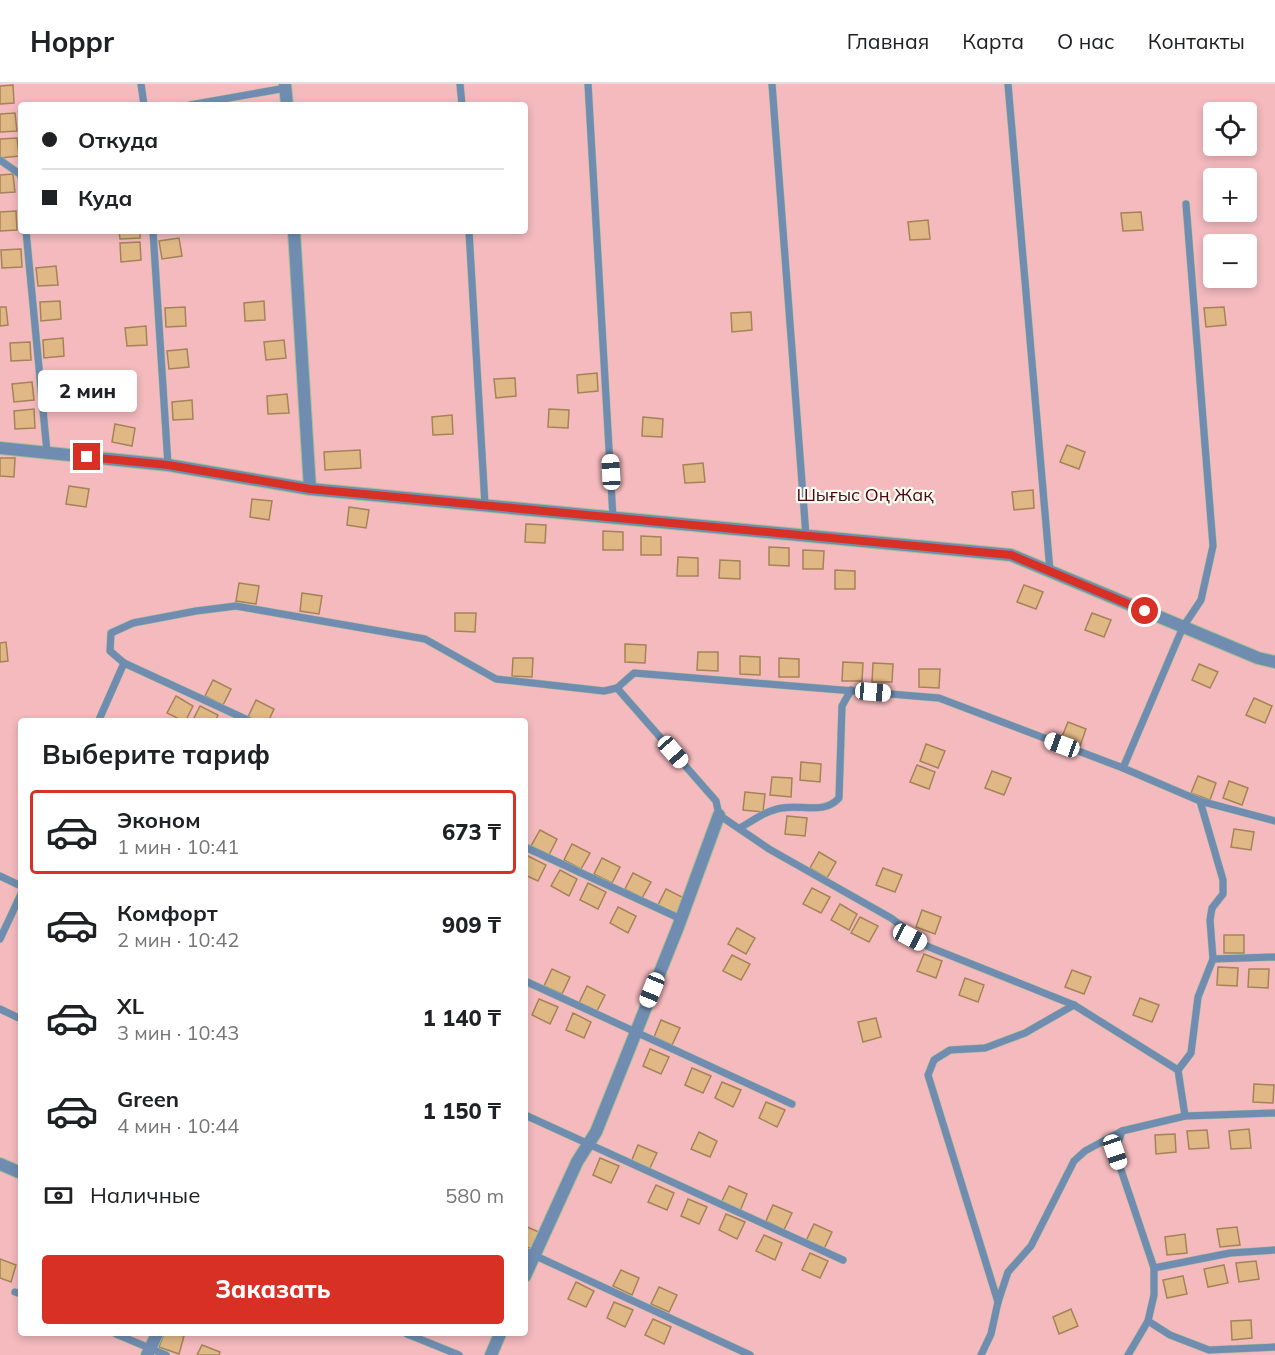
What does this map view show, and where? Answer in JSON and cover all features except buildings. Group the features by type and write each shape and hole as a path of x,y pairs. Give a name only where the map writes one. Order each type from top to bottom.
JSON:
{"street":[{"path":"286,86 287,102"},
{"path":"294,234 310,489"},
{"path":"0,448 168,465 310,489 1011,555 1258,658 1275,662"},
{"path":"530,1253 577,1162 596,1132 681,919 719,815"},
{"path":"0,1164 18,1172"},
{"path":"149,1351 156,1336"},
{"path":"491,1355 499,1336"}],"lane":[{"path":"141,84 144,102"},
{"path":"460,84 462,102"},
{"path":"588,84 613,518"},
{"path":"772,84 806,536"},
{"path":"1008,84 1050,571"},
{"path":"205,102 286,86"},
{"path":"0,160 18,173"},
{"path":"1124,768 1183,627 1201,600 1213,546 1186,204"},
{"path":"26,234 47,452"},
{"path":"153,234 168,465"},
{"path":"469,234 485,505"},
{"path":"243,718 124,663 110,651 111,633 133,623 236,606 425,639 496,679 604,690 617,688 634,673 939,699 1124,768 1200,801 1275,821"},
{"path":"100,718 124,663"},
{"path":"617,688 716,801 719,815 769,849 891,918 903,927 910,937 929,947 1074,1005 1178,1070"},
{"path":"740,828 782,808 825,808 833,805 839,798 842,706 851,690"},
{"path":"1185,1116 1178,1070 1191,1053 1198,997 1213,959 1210,920 1212,909 1223,894 1223,880 1200,801"},
{"path":"528,848 681,919"},
{"path":"0,876 18,885"},
{"path":"0,939 18,900"},
{"path":"1213,959 1275,957"},
{"path":"528,982 792,1104"},
{"path":"998,1302 928,1075 934,1060 950,1050 985,1048 1025,1033 1074,1005"},
{"path":"0,1009 18,1018"},
{"path":"981,1355 991,1334 1008,1272 1031,1246 1074,1161 1085,1151 1122,1131 1185,1116 1275,1113"},
{"path":"528,1116 843,1260"},
{"path":"1122,1131 1115,1152 1154,1268 1154,1295 1148,1321 1128,1355"},
{"path":"1154,1268 1230,1253 1275,1250"},
{"path":"530,1253 750,1355"},
{"path":"1148,1321 1170,1335 1209,1350 1275,1347"},
{"path":"120,1336 149,1351 166,1355"},
{"path":"412,1336 459,1355"}],"green space":[{"name":"Шығыс Оң Жақ","path":"0,84 1275,84 1275,1355 0,1355"}],"route":[{"path":"87,457 168,465 310,489 1011,555 1145,611"}]}
